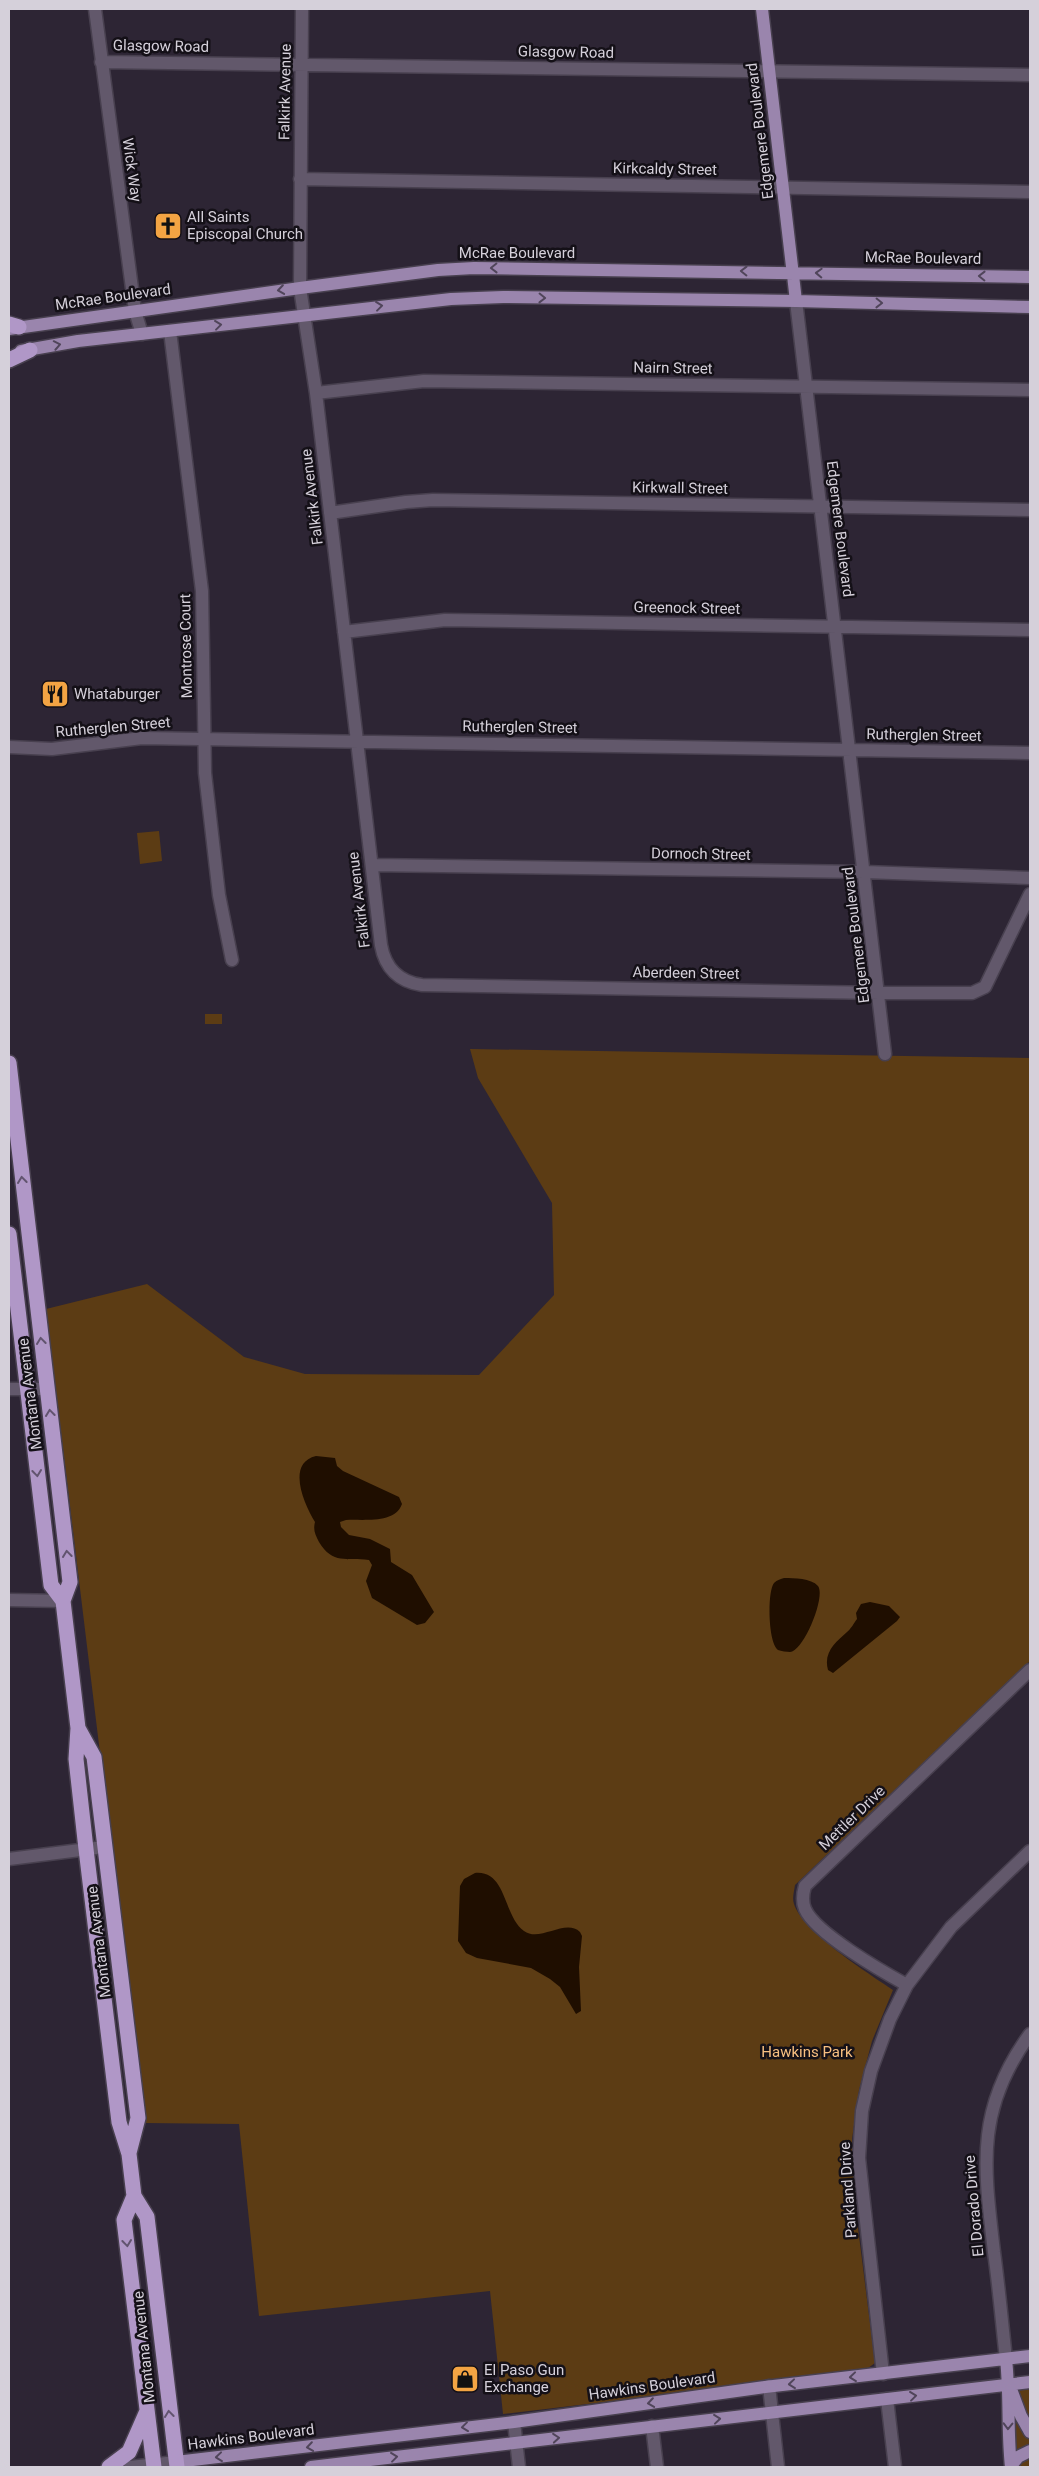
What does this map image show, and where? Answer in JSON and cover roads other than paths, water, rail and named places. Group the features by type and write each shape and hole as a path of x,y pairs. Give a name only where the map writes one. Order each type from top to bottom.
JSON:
{"highway":[{"path":"9,360 30,350"},
{"name":"Montana Avenue","path":"9,1063 70,1582 63,1601 80,1731 119,2122 130,2149 134,2196 147,2218 176,2465"},
{"name":"Montana Avenue","path":"9,1234 51,1585 63,1601"},
{"name":"Montana Avenue","path":"80,1731 94,1757 136,2098 138,2118 130,2149"},
{"name":"Montana Avenue","path":"134,2196 124,2220 154,2466"},
{"path":"109,2467 129,2452 148,2410"}],"main road":[{"name":"Edgemere Boulevard","path":"762,9 796,301"},
{"name":"McRae Boulevard","path":"12,327 438,270 474,268 1030,277"},
{"path":"9,352 78,341 468,298 796,301 1030,307"},
{"name":"Hawkins Boulevard","path":"176,2465 342,2442 514,2422 768,2386 1030,2356"},
{"name":"El Dorado Drive","path":"1006,2358 1009,2384"},
{"path":"311,2467 1030,2382"},
{"path":"1009,2384 1021,2416 1030,2432"},
{"path":"1009,2384 1008,2436 1011,2467"},
{"path":"342,2442 345,2463"},
{"path":"1011,2467 1018,2457 1030,2452"}],"street":[{"name":"Wick Way","path":"95,9 135,310 142,334"},
{"name":"Falkirk Avenue","path":"302,9 300,288 316,394 383,957 397,976"},
{"name":"Glasgow Road","path":"101,62 1030,75"},
{"name":"Kirkcaldy Street","path":"300,179 1030,192"},
{"name":"Edgemere Boulevard","path":"796,301 886,1054"},
{"name":"Montrose Court","path":"170,331 202,590 204,633 203,738 219,895 232,960"},
{"name":"Nairn Street","path":"316,394 424,381 1030,390"},
{"name":"Kirkwall Street","path":"330,513 433,500 1030,510"},
{"name":"Greenock Street","path":"344,632 445,620 1030,630"},
{"name":"Rutherglen Street","path":"9,748 52,749 142,738 203,738 1030,753"},
{"name":"Dornoch Street","path":"372,865 865,872 1030,878"},
{"name":"Aberdeen Street","path":"397,976 412,984 422,985 960,994 985,987 1030,894"},
{"path":"9,1388 47,1389"},
{"path":"9,1600 63,1601"},
{"name":"Mettler Drive","path":"906,1985 859,1958 813,1920 804,1905 805,1886 1030,1670"},
{"path":"9,1859 91,1848"},
{"name":"Parkland Drive","path":"883,2374 861,2188 860,2128 871,2071 890,2019 906,1985 951,1927 1030,1851"},
{"name":"El Dorado Drive","path":"1006,2358 986,2181 986,2146 996,2098 1013,2062 1030,2034"},
{"path":"768,2386 778,2467"},
{"path":"887,2399 895,2467"},
{"path":"514,2422 519,2467"},
{"path":"652,2426 657,2467"},
{"name":"Hawkins Boulevard","path":"130,2467 176,2465"}],"place":[{"name":"All Saints Episcopal Church","path":"168,226"},
{"name":"Whataburger","path":"55,694"},
{"name":"El Paso Gun Exchange","path":"465,2379"}],"park label":[{"name":"Hawkins Park","path":"807,2052"}]}
